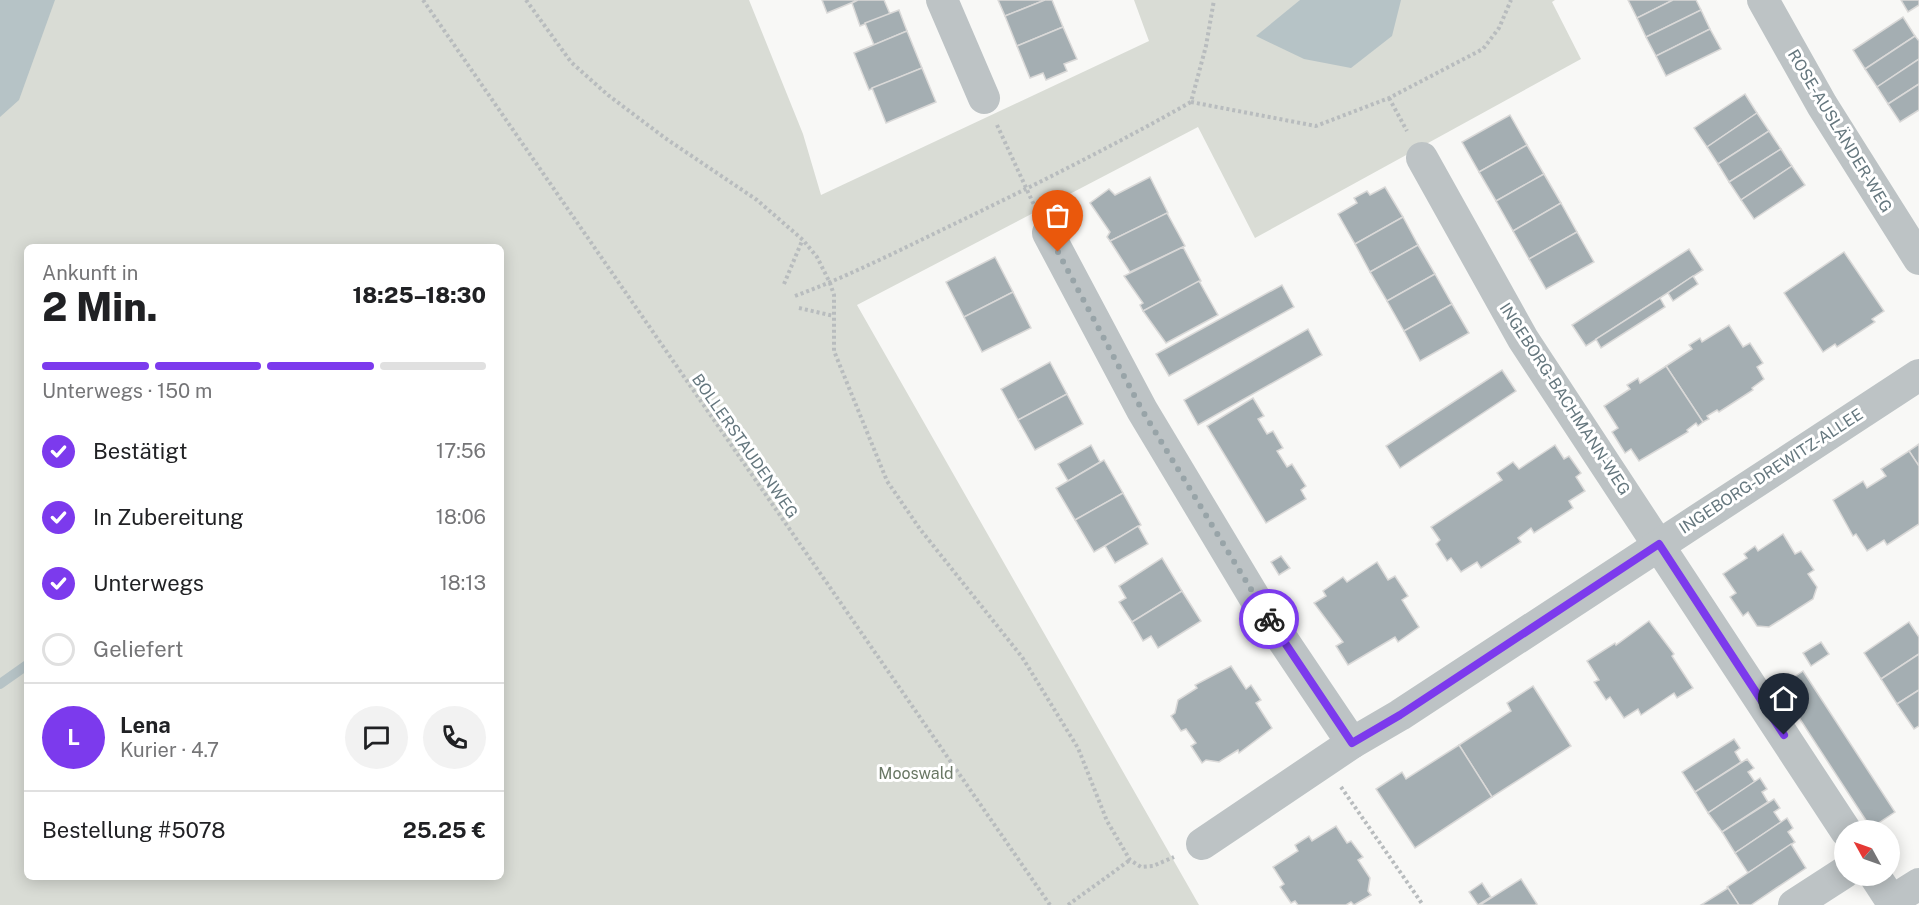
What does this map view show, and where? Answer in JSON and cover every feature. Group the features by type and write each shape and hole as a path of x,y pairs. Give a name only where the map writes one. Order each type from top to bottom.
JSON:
{"street":[{"path":"942,0 984,98"},
{"name":"ROSE-AUSLÄNDER-WEG","path":"1763,0 1822,105 1919,259"},
{"name":"INGEBORG-BACHMANN-WEG","path":"1422,158 1523,339 1839,820"},
{"path":"1048,233 1142,410 1256,600 1352,743"},
{"name":"INGEBORG-DREWITZ-ALLEE","path":"1202,844 1352,743 1400,715 1919,375"},
{"path":"1794,905 1834,879"},
{"path":"1887,894 1919,884"}],"path":[{"name":"BOLLERSTAUDENWEG","path":"423,0 1050,905"},
{"path":"526,0 571,62 608,95 665,138 757,200 803,240 817,257 834,295 834,351 858,416 887,481 920,529 1022,657 1078,748 1107,821 1130,860 1141,867 1153,866 1202,844"},
{"path":"1191,102 1206,46 1214,0"},
{"path":"795,296 830,283 1027,189 1191,102 1316,126 1389,98 1483,49 1499,28 1511,0"},
{"path":"984,98 1048,233"},
{"path":"784,285 803,240"},
{"path":"799,308 834,316"},
{"path":"1324,762 1423,905"},
{"path":"1068,905 1130,860"}],"green space":[{"name":"Mooswald","path":"0,0 749,0 803,134 821,195 1149,41 1134,0 1555,0 1552,2 1581,59 1255,238 1198,127 857,305 1199,905 0,905"}],"shaded area":[{"path":"0,0 55,0 19,100 0,117"},
{"path":"1300,0 1401,0 1392,36 1351,68 1304,59 1256,36"}],"building":[{"path":"822,0 858,0 827,13"},
{"path":"858,0 884,0 890,14 860,26 852,3"},
{"path":"998,0 1045,0 1005,16"},
{"path":"1045,0 1052,0 1063,27 1017,46 1005,16"},
{"path":"1628,0 1673,0 1637,18"},
{"path":"1673,0 1696,0 1701,10 1646,37 1637,18"},
{"path":"1901,0 1919,0 1919,5 1908,12"},
{"path":"899,10 907,31 874,45 865,23"},
{"path":"1701,10 1710,29 1656,56 1646,37"},
{"path":"1903,17 1915,36 1865,69 1853,50"},
{"path":"1063,27 1077,59 1064,64 1067,71 1046,80 1043,73 1030,78 1017,46"},
{"path":"1710,29 1721,49 1666,76 1656,56"},
{"path":"907,31 922,68 869,90 854,53"},
{"path":"1915,36 1919,41 1919,59 1877,87 1865,69"},
{"path":"1919,59 1919,84 1888,104 1877,87"},
{"path":"922,68 936,102 886,123 872,88"},
{"path":"1919,84 1919,110 1900,122 1888,104"},
{"path":"1745,94 1757,113 1707,147 1694,128"},
{"path":"1757,113 1769,131 1718,164 1707,147"},
{"path":"1510,115 1527,145 1479,172 1462,142"},
{"path":"1769,131 1781,149 1729,182 1718,164"},
{"path":"1527,145 1544,174 1496,201 1479,172"},
{"path":"1781,149 1792,166 1741,200 1729,182"},
{"path":"1792,166 1805,185 1754,219 1741,200"},
{"path":"1544,174 1561,203 1513,231 1496,201"},
{"path":"1150,177 1168,213 1110,241 1107,237 1110,232 1090,203 1109,189 1115,195"},
{"path":"1385,187 1403,217 1355,244 1338,214 1357,203 1354,198 1367,191 1370,195"},
{"path":"1561,203 1577,232 1529,259 1513,231"},
{"path":"1167,213 1185,246 1130,272 1110,241"},
{"path":"1403,217 1418,245 1370,272 1355,244"},
{"path":"1577,232 1594,262 1546,289 1529,259"},
{"path":"1418,245 1435,274 1387,301 1370,272"},
{"path":"1183,247 1201,281 1143,311 1140,305 1143,303 1124,276"},
{"path":"1689,249 1703,270 1586,346 1572,325"},
{"path":"1844,252 1884,311 1872,319 1875,322 1837,347 1835,344 1823,352 1784,293"},
{"path":"995,257 1013,292 964,317 946,282"},
{"path":"1435,274 1452,304 1404,331 1387,301"},
{"path":"1693,276 1698,284 1673,301 1668,293"},
{"path":"1199,281 1218,315 1166,343 1143,311"},
{"path":"1282,285 1294,307 1169,376 1156,354"},
{"path":"1013,292 1031,328 982,352 964,317"},
{"path":"1660,298 1665,307 1601,348 1596,339"},
{"path":"1452,304 1469,333 1420,361 1404,331"},
{"path":"1729,325 1743,347 1750,343 1763,363 1757,367 1764,379 1752,388 1753,390 1719,412 1717,410 1707,416 1709,419 1703,422 1666,366 1692,349 1689,345 1700,338 1702,342"},
{"path":"1308,329 1322,355 1198,425 1184,400"},
{"path":"1050,362 1067,394 1018,420 1001,389"},
{"path":"1666,366 1703,422 1698,426 1696,423 1687,430 1688,432 1639,461 1631,449 1625,453 1612,432 1618,428 1604,406 1630,389 1627,385 1638,378 1640,383"},
{"path":"1502,370 1516,391 1400,468 1386,446"},
{"path":"1067,394 1083,424 1035,450 1018,420"},
{"path":"1253,398 1264,416 1258,419 1267,434 1273,431 1283,448 1277,451 1287,467 1292,464 1306,486 1301,490 1306,499 1266,523 1207,426"},
{"path":"1919,444 1919,466 1909,451"},
{"path":"1091,445 1100,462 1068,481 1058,464"},
{"path":"1555,445 1564,459 1569,456 1581,473 1576,477 1585,491 1569,501 1573,508 1534,533 1531,528 1518,538 1521,542 1481,568 1477,562 1461,572 1451,558 1447,561 1436,544 1440,540 1431,527 1502,480 1497,473 1513,462 1519,469"},
{"path":"1909,451 1919,466 1919,524 1887,545 1884,540 1867,551 1856,534 1853,536 1833,500 1863,481 1867,488 1886,476 1881,469"},
{"path":"1104,460 1123,493 1075,520 1056,488"},
{"path":"1123,493 1141,525 1094,552 1075,520"},
{"path":"1138,526 1148,544 1115,563 1105,546"},
{"path":"1783,534 1795,554 1801,551 1814,570 1808,574 1817,587 1813,599 1769,627 1757,626 1748,612 1743,616 1730,597 1736,593 1723,574 1747,558 1744,554 1755,546 1758,551"},
{"path":"1281,556 1290,568 1279,575 1271,562"},
{"path":"1162,558 1182,591 1132,622 1119,602 1126,598 1119,586"},
{"path":"1377,562 1388,580 1395,576 1408,596 1402,600 1419,627 1398,642 1395,637 1348,665 1336,646 1343,642 1314,603 1326,596 1323,591 1343,577 1347,582"},
{"path":"1182,591 1201,621 1158,648 1151,636 1143,641 1132,622"},
{"path":"1649,621 1674,654 1672,656 1693,688 1677,698 1674,693 1641,715 1638,709 1624,718 1610,697 1606,700 1594,682 1599,680 1587,661 1615,643 1616,645"},
{"path":"1909,622 1919,637 1919,654 1881,679 1864,653"},
{"path":"1821,642 1829,654 1811,666 1803,653"},
{"path":"1919,654 1919,690 1897,704 1881,679"},
{"path":"1231,666 1246,689 1251,685 1261,700 1256,703 1272,728 1239,753 1238,750 1219,762 1206,760 1202,763 1191,746 1196,743 1186,729 1181,731 1171,716 1175,713 1178,700 1197,688 1195,685"},
{"path":"1803,671 1895,812 1883,820 1866,820 1779,687"},
{"path":"1533,686 1571,746 1492,797 1459,745 1511,711 1507,703"},
{"path":"1919,690 1919,726 1914,729 1897,704"},
{"path":"1734,739 1740,748 1735,752 1741,762 1695,792 1682,772"},
{"path":"1459,745 1492,797 1415,848 1376,789 1402,772 1406,779"},
{"path":"1747,759 1754,768 1748,772 1755,782 1708,813 1695,792"},
{"path":"1760,778 1767,789 1762,792 1768,802 1722,832 1708,813"},
{"path":"1774,799 1780,808 1774,812 1781,822 1735,853 1722,832"},
{"path":"1787,818 1793,828 1788,832 1795,842 1748,873 1735,853"},
{"path":"1336,826 1347,843 1351,841 1363,857 1358,860 1370,878 1368,891 1371,895 1354,905 1351,902 1346,905 1298,905 1295,901 1291,903 1280,887 1284,884 1273,867 1298,851 1295,845 1309,836 1312,841"},
{"path":"1791,844 1806,868 1751,905 1739,905 1727,887"},
{"path":"1521,879 1537,904 1480,905"},
{"path":"1482,883 1491,897 1478,905 1469,892"},
{"path":"1728,888 1739,905 1701,905"}],"waterway":[{"path":"0,684 24,667"}],"way so far":[{"path":"1058,252 1142,410 1269,619"}],"route":[{"path":"1269,619 1352,743 1400,715 1659,544 1784,735"}]}
